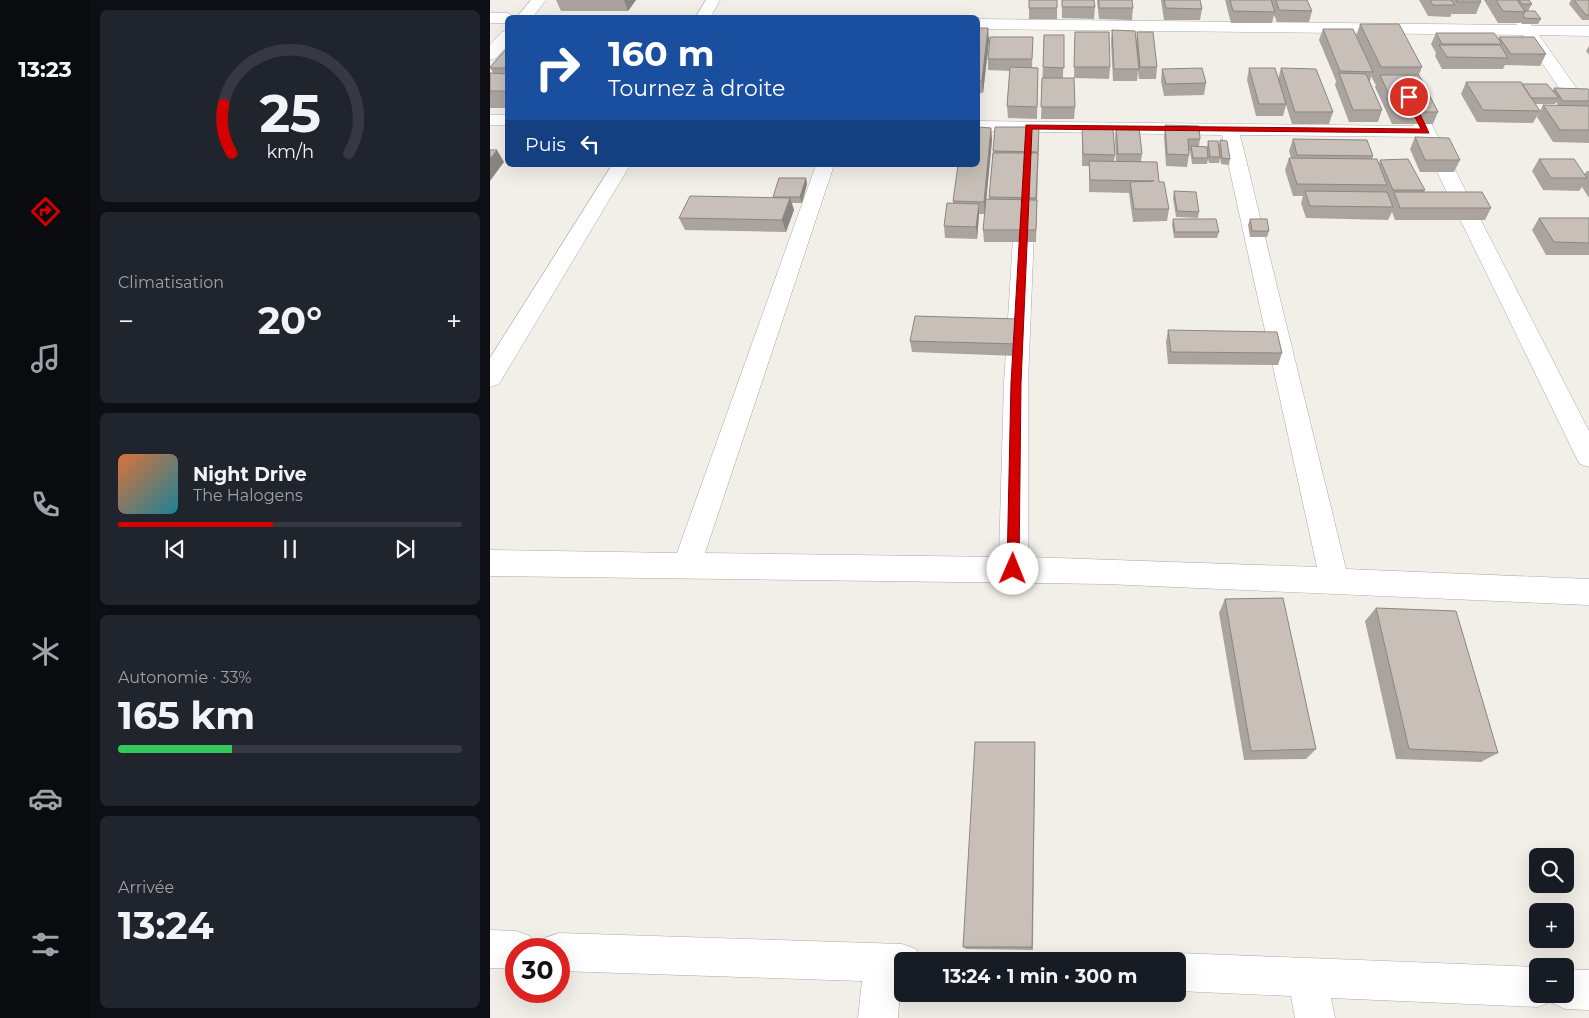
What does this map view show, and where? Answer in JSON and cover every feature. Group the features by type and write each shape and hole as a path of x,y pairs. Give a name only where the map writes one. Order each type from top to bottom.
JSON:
{"street":[{"path":"526,15 539,0"},
{"path":"704,15 713,0"},
{"path":"1507,0 1589,119"},
{"path":"490,18 505,18"},
{"path":"980,24 1378,37 1528,30 1589,31"},
{"path":"490,54 505,38"},
{"path":"1396,72 1589,457"},
{"path":"490,120 505,120"},
{"path":"980,126 1028,137 1230,129 1426,132"},
{"path":"1230,129 1334,579"},
{"path":"490,378 620,167"},
{"path":"686,565 824,167"},
{"path":"1013,569 1016,383 1026,186"},
{"path":"490,563 1013,569 1334,579 1589,592"},
{"path":"490,950 505,950"},
{"path":"570,952 893,963 878,1018"},
{"path":"1186,972 1307,976 1529,988"},
{"path":"1307,976 1315,1018"},
{"path":"1574,989 1589,990"}],"building":[{"path":"1029,0 1057,0 1057,8 1029,8"},
{"path":"1062,0 1094,0 1095,7 1062,7"},
{"path":"1099,0 1132,0 1133,8 1099,8"},
{"path":"1164,0 1200,0 1202,9 1166,8"},
{"path":"1230,0 1271,0 1275,12 1233,11"},
{"path":"1276,0 1307,0 1312,11 1279,10"},
{"path":"1430,0 1451,0 1455,5 1433,5"},
{"path":"1456,0 1480,0 1481,2 1457,2"},
{"path":"1496,0 1517,0 1525,12 1503,11"},
{"path":"1519,0 1529,0 1532,4 1522,4"},
{"path":"1574,0 1589,0 1589,15 1586,15"},
{"path":"1525,11 1535,11 1541,19 1525,18 1523,16"},
{"path":"1360,24 1399,24 1422,67 1381,67"},
{"path":"980,28 988,28 982,81 980,81"},
{"path":"1323,29 1353,29 1373,72 1340,71"},
{"path":"1112,30 1135,31 1139,69 1114,69"},
{"path":"1075,32 1109,32 1110,67 1074,67"},
{"path":"1137,32 1153,32 1157,67 1140,67"},
{"path":"1436,33 1494,33 1502,44 1442,44"},
{"path":"1044,35 1064,35 1064,68 1043,67"},
{"path":"990,37 1033,37 1032,59 988,59"},
{"path":"1499,37 1534,37 1546,54 1511,54"},
{"path":"1439,45 1500,45 1508,58 1447,57"},
{"path":"505,50 505,68 490,67"},
{"path":"1010,67 1038,68 1037,107 1007,106"},
{"path":"1202,68 1206,83 1166,84 1162,69"},
{"path":"1249,68 1275,68 1286,104 1259,104"},
{"path":"1281,68 1316,69 1333,112 1295,112"},
{"path":"490,73 505,74 505,91 490,91"},
{"path":"1339,73 1366,74 1382,110 1353,110"},
{"path":"1380,75 1419,75 1438,112 1397,112"},
{"path":"1042,78 1074,78 1075,107 1041,107"},
{"path":"1466,82 1521,82 1540,111 1483,110"},
{"path":"1522,84 1547,84 1559,98 1531,98"},
{"path":"1554,88 1588,89 1589,101 1563,101"},
{"path":"1543,105 1589,106 1589,130 1560,130"},
{"path":"1165,125 1199,126 1200,139 1188,139 1189,155 1167,154"},
{"path":"980,127 991,128 984,202 953,201 958,167 980,167"},
{"path":"995,127 1039,127 1038,152 993,151"},
{"path":"1082,127 1113,128 1115,155 1083,154"},
{"path":"1116,127 1139,127 1142,154 1118,154"},
{"path":"1415,137 1449,138 1460,160 1425,160"},
{"path":"1293,139 1367,140 1373,156 1297,155"},
{"path":"1220,140 1227,141 1230,159 1222,158"},
{"path":"1208,141 1218,141 1220,157 1210,157"},
{"path":"1191,146 1207,147 1208,158 1193,158"},
{"path":"490,150 497,150 490,159"},
{"path":"993,153 1038,153 1036,198 989,197"},
{"path":"1289,158 1377,159 1387,185 1297,184"},
{"path":"1408,159 1425,190 1393,190 1380,160"},
{"path":"1539,159 1574,159 1587,178 1551,178"},
{"path":"1089,161 1157,162 1159,182 1164,182 1169,209 1134,209 1130,182 1154,181 1090,180"},
{"path":"779,178 806,178 800,197 773,197"},
{"path":"1174,191 1196,192 1199,212 1177,211"},
{"path":"1305,191 1387,192 1393,207 1310,206"},
{"path":"1394,192 1482,192 1491,208 1400,208"},
{"path":"690,196 790,198 782,220 679,218"},
{"path":"986,199 1037,200 1036,230 983,230"},
{"path":"947,203 979,204 976,227 944,226"},
{"path":"1539,218 1589,218 1589,243 1554,242"},
{"path":"1173,219 1216,219 1219,232 1175,232"},
{"path":"1250,219 1267,219 1269,231 1252,231"},
{"path":"915,316 1019,319 1017,344 910,341"},
{"path":"1168,330 1277,332 1282,353 1171,352"},
{"path":"1283,598 1316,749 1251,751 1225,599"},
{"path":"1376,608 1456,611 1498,753 1409,749"},
{"path":"975,742 1035,742 1032,947 963,947"}],"route":[{"path":"1013,569 1016,383 1028,127 1426,132 1409,97"}]}
